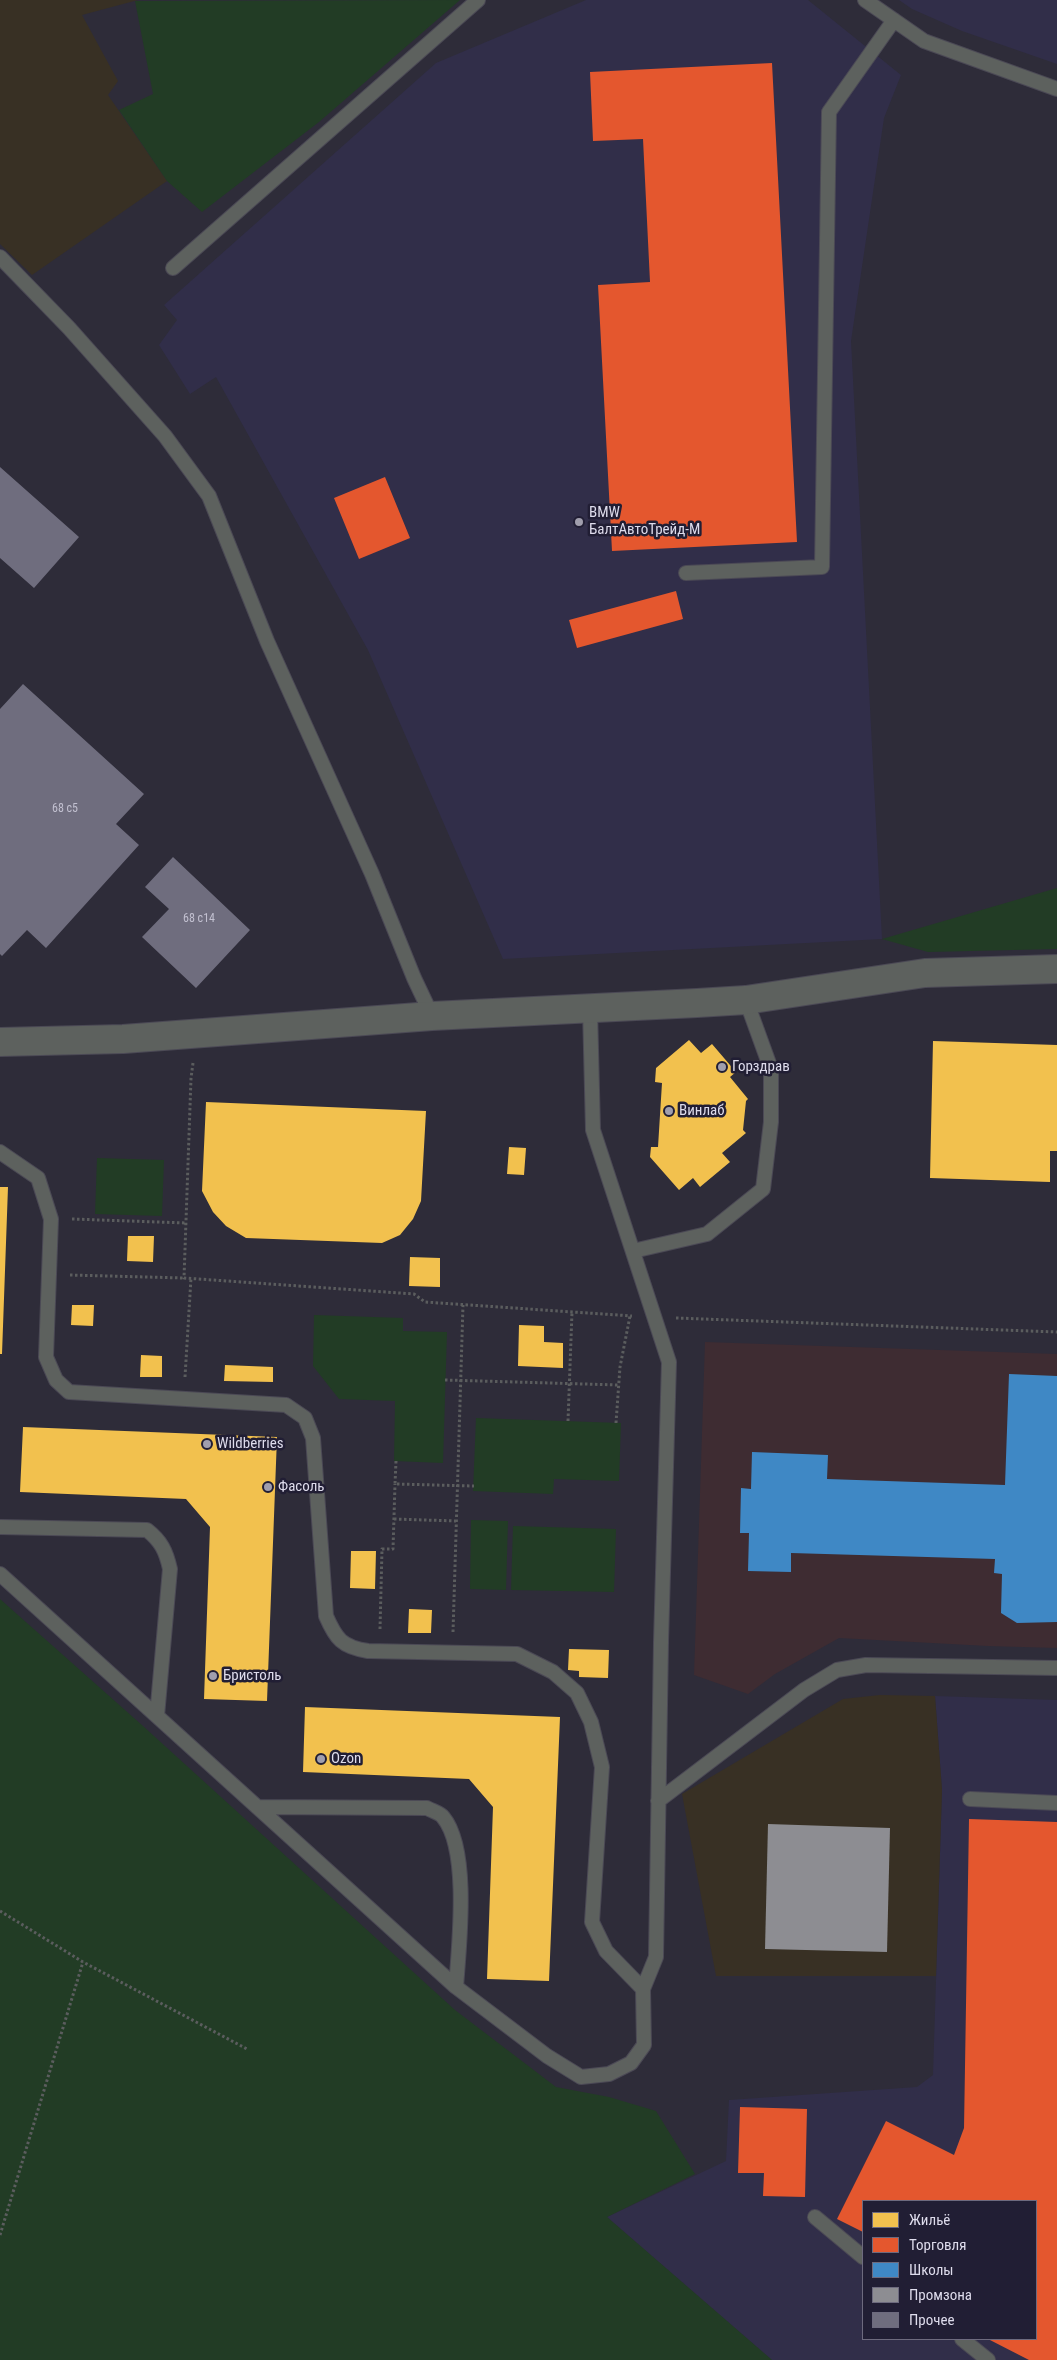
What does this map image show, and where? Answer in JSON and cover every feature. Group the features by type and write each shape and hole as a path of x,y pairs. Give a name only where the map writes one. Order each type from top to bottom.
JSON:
{"street":[{"path":"0,1042 123,1039 432,1016 746,1000 925,973 1057,970"}],"lane":[{"path":"173,268 478,0"},
{"path":"865,0 924,41 1057,89"},
{"path":"686,573 822,567 829,112 894,20"},
{"path":"0,257 69,328 165,436 209,496 267,641 372,874 414,978 432,1016"},
{"path":"633,1250 707,1234 762,1189 771,1122 771,1069 746,1000"},
{"path":"0,1574 456,1987 547,2056 581,2076 609,2074 631,2063 644,2045 643,1989 656,1957 669,1362 660,1340 656,1317 593,1130 590,1008"},
{"path":"0,1152 38,1178 51,1219 46,1357 56,1380 69,1392 184,1400 286,1404 305,1418 313,1438 326,1616 336,1638 354,1649 517,1654 554,1672 576,1693 591,1722 602,1767 592,1922 606,1951 643,1989"},
{"path":"0,1527 147,1530 157,1538 166,1552 170,1569 157,1716"},
{"path":"658,1801 804,1690 837,1670 866,1665 1057,1668"},
{"path":"970,1799 1057,1802"},
{"path":"257,1807 427,1808 442,1816 457,1843 460,1876 456,1987"},
{"path":"815,2217 862,2256"},
{"path":"963,2340 988,2360"}],"path":[{"path":"184,1278 191,1078 199,1033"},
{"path":"51,1219 186,1223"},
{"path":"50,1274 192,1278 414,1294 425,1302 630,1316 1057,1332"},
{"path":"184,1400 192,1278"},
{"path":"452,1653 463,1304"},
{"path":"568,1421 572,1312"},
{"path":"616,1423 620,1367 630,1316"},
{"path":"445,1380 619,1385"},
{"path":"379,1651 382,1549 394,1549 396,1461"},
{"path":"395,1484 474,1486"},
{"path":"394,1519 456,1521"},
{"path":"0,1911 83,1962 247,2049"},
{"path":"0,2235 83,1962"}],"shaded area":[{"path":"0,0 138,0 82,15 118,81 108,95 167,181 32,275 0,244"},
{"name":"BMW БалтАвтоТрейд-М","path":"586,0 808,0 901,75 884,118 851,341 882,939 503,959 368,650 216,377 190,394 159,345 177,320 164,305 436,63"},
{"path":"899,0 1057,0 1057,64 962,31 912,9"},
{"path":"705,1342 1057,1354 1057,1648 839,1638 775,1674 748,1694 694,1675"},
{"path":"880,1695 935,1696 942,1790 936,1976 716,1976 682,1794 843,1699"},
{"path":"935,1696 1057,1700 1057,2360 772,2360 607,2217 726,2161 729,2100 917,2087 933,2075 942,1790"}],"green space":[{"path":"460,0 319,122 202,212 167,181 119,110 153,94 135,1"},
{"path":"1057,888 1057,949 928,952 882,939"},
{"path":"97,1158 164,1160 162,1216 95,1214"},
{"path":"314,1315 403,1318 403,1331 447,1332 443,1463 394,1461 395,1401 339,1399 313,1366"},
{"path":"476,1418 621,1423 619,1481 554,1479 553,1494 473,1491"},
{"path":"471,1520 508,1521 506,1590 470,1589"},
{"path":"513,1526 616,1529 614,1592 511,1590"},
{"path":"0,1599 143,1726 455,2010 556,2087 609,2097 656,2111 695,2174 607,2217 772,2360 0,2360"}],"building: Жильё":[{"path":"689,1040 701,1053 712,1044 736,1072 730,1077 748,1099 746,1101 743,1130 746,1133 722,1153 730,1162 700,1187 693,1178 679,1190 650,1157 651,1147 658,1147 662,1083 655,1082 656,1068"},
{"path":"933,1041 1057,1045 1057,1151 1050,1151 1050,1182 930,1178"},
{"path":"206,1102 426,1111 421,1201 413,1219 400,1235 382,1243 246,1238 226,1226 213,1212 202,1191"},
{"path":"509,1147 526,1148 524,1175 507,1174"},
{"path":"0,1187 8,1187 2,1354 0,1354"},
{"path":"128,1236 154,1236 153,1262 127,1261"},
{"path":"410,1257 440,1258 440,1287 409,1286"},
{"path":"72,1305 94,1305 93,1326 71,1325"},
{"path":"519,1325 544,1326 544,1342 563,1343 563,1368 518,1366"},
{"path":"141,1355 162,1356 162,1377 140,1377"},
{"path":"225,1365 273,1367 273,1382 224,1381"},
{"path":"23,1427 277,1437 267,1701 204,1699 210,1527 186,1499 20,1492"},
{"path":"351,1551 376,1551 375,1589 350,1588"},
{"path":"409,1609 432,1610 431,1633 408,1633"},
{"path":"569,1649 609,1650 608,1678 579,1677 579,1671 568,1670"},
{"path":"305,1707 560,1717 549,1981 487,1979 493,1807 469,1779 303,1772"}],"building: Торговля":[{"path":"772,63 797,542 612,551 598,285 650,282 643,139 593,141 590,72"},
{"path":"385,477 410,538 359,559 334,498"},
{"path":"676,591 683,619 577,648 569,620"},
{"path":"969,1819 1057,1822 1057,2360 1029,2360 990,2340 1037,2340 1037,2200 862,2200 862,2232 837,2219 886,2121 954,2155 964,2128"},
{"path":"740,2107 807,2109 805,2197 763,2196 764,2173 738,2173"}],"building: Школы":[{"path":"1009,1374 1057,1376 1057,1622 1017,1623 1001,1613 1002,1574 994,1573 995,1559 791,1553 791,1572 748,1571 749,1533 740,1533 741,1488 751,1489 752,1452 828,1455 827,1479 1005,1485"}],"building: Промзона":[{"path":"768,1824 890,1828 887,1952 765,1949"}],"building: Прочее":[{"path":"0,467 79,537 34,588 0,558"},
{"path":"23,684 144,794 116,824 139,845 46,948 27,930 2,956 0,954 0,709"},
{"path":"173,857 250,930 196,988 142,937 169,909 145,887"}],"place":[{"name":"BMW БалтАвтоТрейд-М","path":"579,522"},
{"name":"Горздрав","path":"722,1067"},
{"name":"Винлаб","path":"669,1111"},
{"name":"Wildberries","path":"207,1444"},
{"name":"Фасоль","path":"268,1487"},
{"name":"Бристоль","path":"213,1676"},
{"name":"Ozon","path":"321,1759"}]}
